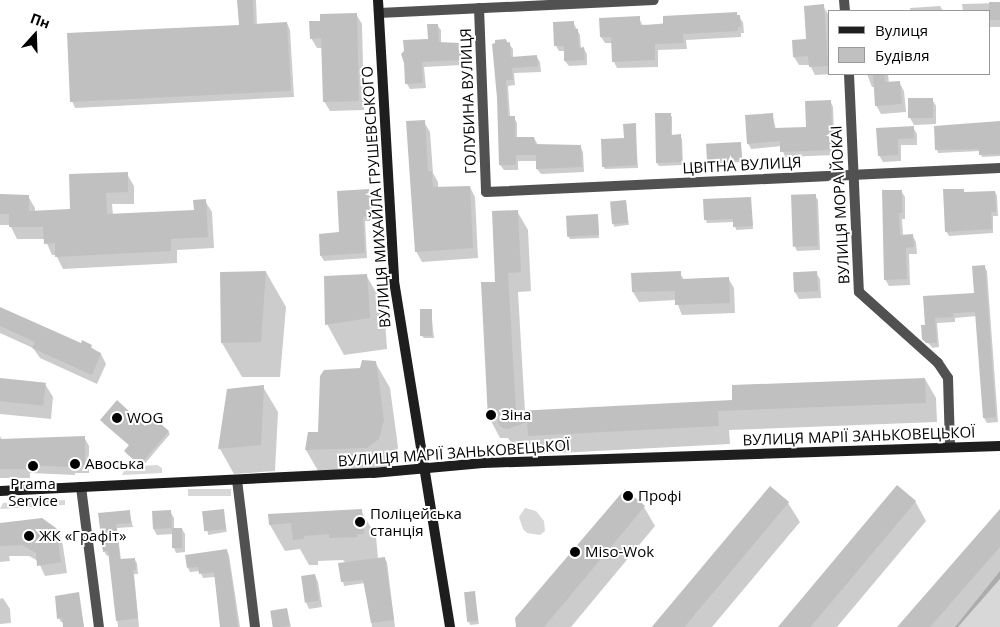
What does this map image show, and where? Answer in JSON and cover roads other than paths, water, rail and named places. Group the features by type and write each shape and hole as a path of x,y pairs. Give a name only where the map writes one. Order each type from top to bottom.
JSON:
{"street":[{"name":"ВУЛИЦЯ МИХАЙЛА ГРУШЕВСЬКОГО","path":"378,0 394,282 450,627"},
{"path":"379,13 654,0"},
{"name":"ГОЛУБИНА ВУЛИЦЯ","path":"479,8 486,192"},
{"name":"ВУЛИЦЯ МОРА ЙОКАІ","path":"848,75 859,292 938,363 948,378 950,447"},
{"name":"ЦВІТНА ВУЛИЦЯ","path":"486,192 1000,168"},
{"name":"ВУЛИЦЯ МАРІЇ ЗАНЬКОВЕЦЬКОЇ","path":"0,491 373,473 483,463 1000,446"},
{"path":"236,480 255,627"},
{"path":"81,487 99,627"}],"place":[{"name":"Зіна","path":"491,415"},
{"name":"WOG","path":"117,418"},
{"name":"Авоська","path":"75,464"},
{"name":"Prama Service","path":"33,466"},
{"name":"Профі","path":"628,496"},
{"name":"Поліцейська станція","path":"360,522"},
{"name":"ЖК «Графіт»","path":"29,536"},
{"name":"Miso-Wok","path":"575,552"}]}
